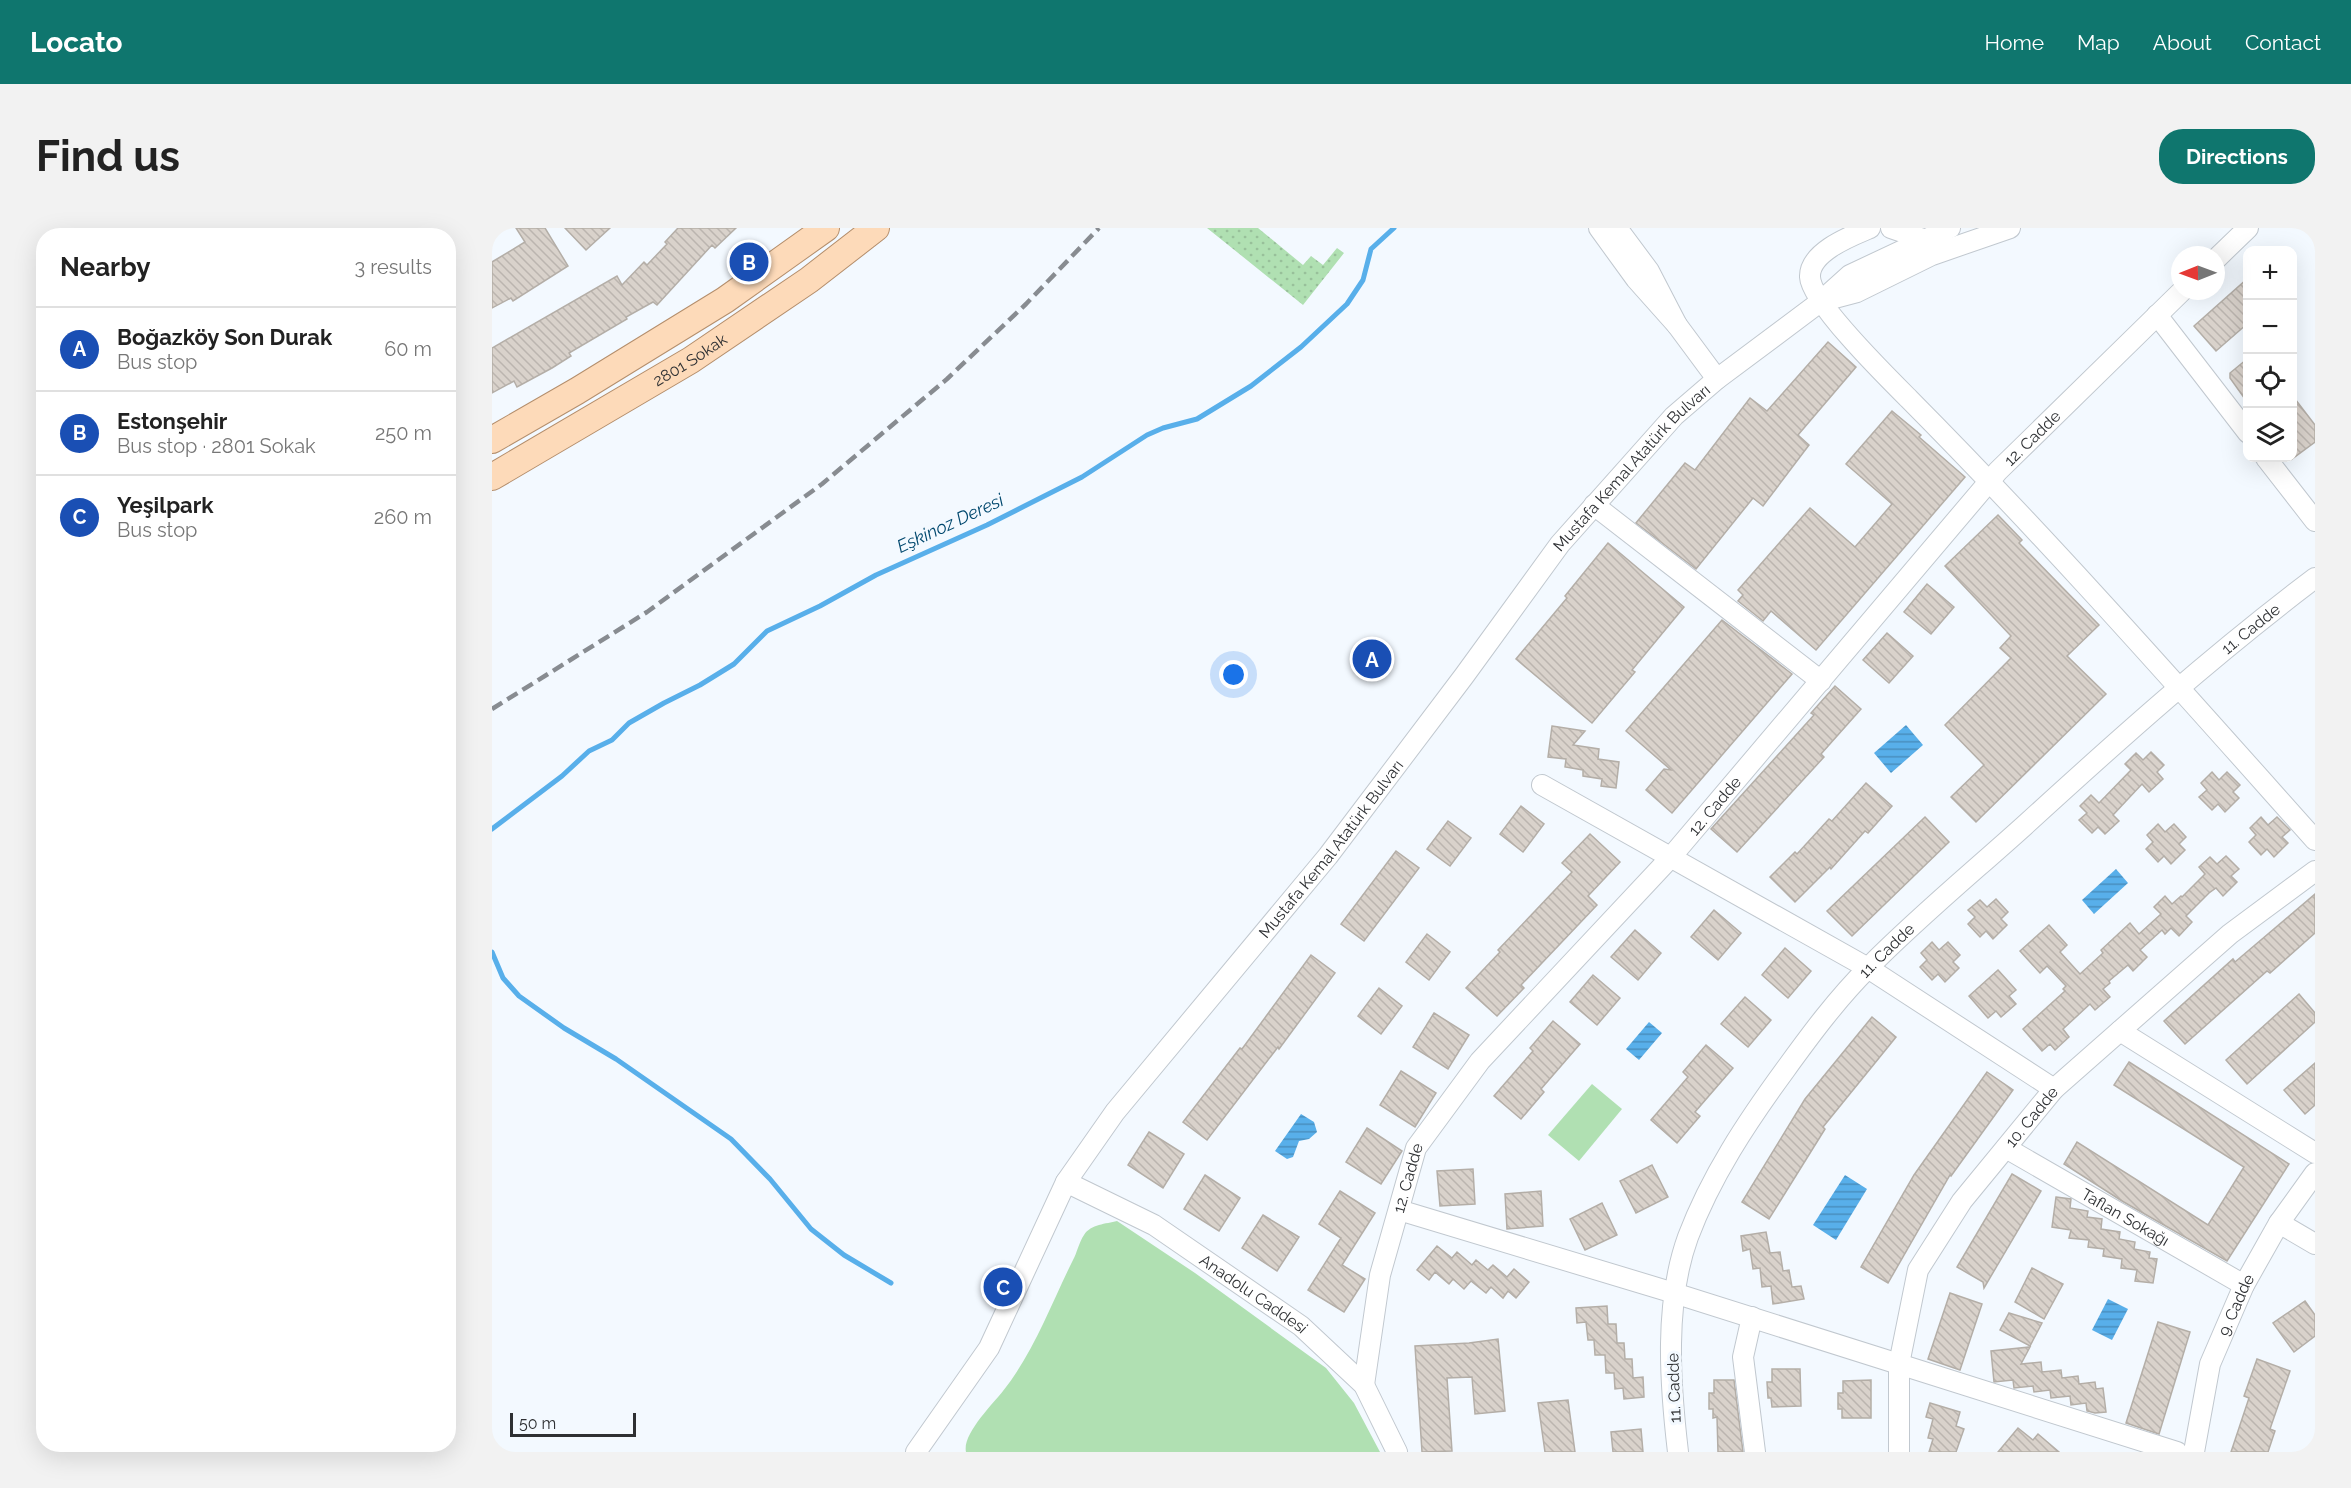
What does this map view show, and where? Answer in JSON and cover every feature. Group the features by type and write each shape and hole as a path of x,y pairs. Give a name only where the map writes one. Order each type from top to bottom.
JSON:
{"main road":[{"path":"809,280 859,228"},
{"name":"2801 Sokak","path":"492,477 691,360 809,280 876,228"},
{"name":"2801 Sokak","path":"492,440 725,300 819,232"}],"street":[{"path":"1599,228 1636,279 1677,325 1717,379"},
{"path":"1617,228 1649,271 1677,325"},
{"path":"1870,228 1843,240 1823,253 1812,264 1809,278 1820,302 1887,377 1990,481 2315,840"},
{"path":"1891,228 1924,241"},
{"name":"Mustafa Kemal Atatürk Bulvarı","path":"916,1452 989,1348 1065,1182 1115,1112 1328,856 1560,544 1674,416 1717,379 1820,302 1850,275 1950,228"},
{"name":"Mustafa Kemal Atatürk Bulvarı","path":"1924,241 2010,228"},
{"path":"2225,250 2248,228"},
{"name":"12. Cadde","path":"1364,1385 1380,1275 1416,1148 1480,1061 1671,857 1990,481 2173,300"},
{"path":"2157,315 2243,428"},
{"path":"2269,462 2315,521"},
{"path":"1594,505 1821,681"},
{"name":"11. Cadde","path":"1678,1452 1671,1396 1674,1293 1687,1240 1705,1197 1757,1108 1817,1026 1868,968 2178,687 2257,621 2315,578"},
{"path":"1542,785 1868,968 2054,1089"},
{"name":"10. Cadde","path":"1899,1452 1899,1364 1918,1270 1962,1201 2054,1089 2230,934 2315,871"},
{"path":"2120,1031 2315,1153"},
{"name":"Taflan Sokağı","path":"2006,1148 2244,1285"},
{"name":"9. Cadde","path":"2194,1452 2210,1364 2244,1285 2279,1223 2315,1173"},
{"name":"Anadolu Caddesi","path":"1065,1182 1154,1225 1302,1326 1364,1385 1396,1452"},
{"path":"1399,1210 1752,1317 2177,1452"},
{"path":"2279,1223 2315,1244"},
{"path":"1752,1317 1743,1357 1755,1452"}],"green space":[{"path":"1207,228 1258,228 1303,265 1311,256 1323,265 1337,248 1344,253 1303,305"},
{"path":"1592,1084 1622,1109 1579,1161 1548,1135"},
{"path":"1117,1221 1195,1273 1326,1368 1354,1403 1380,1452 966,1452 966,1445 973,1428 1014,1376 1033,1344 1084,1235 1095,1227"}],"water":[{"path":"1906,725 1923,745 1891,773 1874,753"},
{"path":"2116,869 2128,883 2094,914 2082,900"},
{"path":"1649,1022 1662,1033 1639,1060 1626,1049"},
{"path":"1301,1114 1314,1122 1317,1132 1309,1139 1299,1141 1293,1157 1287,1159 1275,1151"},
{"path":"1845,1175 1867,1189 1836,1240 1813,1225"},
{"path":"2108,1299 2128,1309 2112,1340 2092,1330"}],"building":[{"path":"516,228 545,228 568,266 513,301 511,298 492,308 492,262 525,242"},
{"path":"565,228 610,228 586,250"},
{"path":"678,228 736,228 715,248 712,245 657,305 653,302 626,317 627,319 569,353 571,356 517,387 514,381 492,393 492,348 617,276 622,285 644,262 647,265 667,244 665,242"},
{"path":"2243,283 2243,327 2216,351 2194,326"},
{"path":"1828,342 1856,367 1798,435 1809,445 1763,506 1753,498 1696,569 1636,523 1685,463 1695,470 1750,398 1767,411"},
{"path":"2243,362 2243,396 2230,378 2230,373"},
{"path":"2297,402 2315,425 2315,442 2297,455"},
{"path":"1892,411 1965,477 1816,650 1771,611 1763,621 1738,601 1743,595 1738,590 1810,508 1855,547 1892,504 1846,464"},
{"path":"1998,515 2022,540 2019,543 2099,625 2067,656 2106,694 1976,822 1951,797 1984,765 1945,725 2011,658 2000,648 2011,636 1945,566"},
{"path":"1608,543 1684,607 1632,670 1635,672 1592,723 1516,659 1567,598 1565,596"},
{"path":"1927,584 1954,607 1931,634 1904,612"},
{"path":"1722,620 1792,674 1672,813 1646,790 1664,769 1671,770 1626,731"},
{"path":"1887,633 1913,656 1889,683 1863,660"},
{"path":"1835,686 1861,709 1821,754 1824,757 1737,852 1711,829 1814,715 1811,713"},
{"path":"1552,726 1585,731 1573,745 1599,749 1598,759 1619,762 1616,788 1601,786 1602,779 1583,776 1583,770 1565,767 1566,759 1548,757"},
{"path":"2151,752 2164,765 2157,772 2163,779 2149,792 2142,784 2113,815 2119,821 2105,834 2098,827 2092,833 2079,820 2087,813 2080,806 2091,795 2099,803 2131,770 2125,764 2136,753 2143,760"},
{"path":"2212,772 2219,780 2227,772 2240,785 2233,792 2239,798 2225,812 2218,804 2212,810 2199,797 2207,790 2201,783"},
{"path":"1866,783 1892,806 1868,833 1865,831 1831,869 1830,867 1795,902 1770,877 1795,852 1797,854 1829,819 1832,821"},
{"path":"1521,806 1544,824 1523,852 1500,834"},
{"path":"1925,817 1949,842 1852,936 1827,911"},
{"path":"2261,817 2268,825 2277,817 2290,830 2282,837 2288,843 2274,857 2267,849 2261,855 2249,842 2256,835 2250,828"},
{"path":"1448,821 1471,838 1450,866 1427,849"},
{"path":"2158,824 2165,832 2174,824 2186,837 2179,844 2185,850 2171,864 2164,856 2158,862 2146,849 2153,842 2147,835"},
{"path":"1590,834 1620,862 1588,896 1597,905 1521,985 1524,988 1497,1016 1466,988 1500,952 1498,950 1572,872 1562,863"},
{"path":"1396,851 1419,868 1364,941 1341,924"},
{"path":"2226,856 2239,869 2231,876 2237,882 2223,896 2216,888 2209,893 2186,916 2192,922 2179,936 2171,928 2165,934 2162,930 2140,950 2147,957 2133,971 2128,965 2109,981 2110,983 2103,989 2110,997 2095,1010 2090,1004 2063,1029 2069,1037 2055,1050 2050,1044 2042,1051 2023,1029 2065,991 2063,989 2066,986 2047,966 2040,973 2020,951 2049,925 2067,945 2060,952 2080,974 2103,953 2101,950 2130,923 2139,934 2161,914 2154,907 2165,896 2172,904 2182,897 2205,874 2199,867 2210,857 2217,864"},
{"path":"2315,894 2315,933 2270,973 2267,971 2185,1044 2164,1021 2233,959 2235,962"},
{"path":"1996,899 2008,912 2001,919 2007,925 1993,939 1986,931 1980,937 1968,924 1975,917 1968,910 1980,900 1987,907"},
{"path":"1714,910 1741,933 1718,960 1691,937"},
{"path":"1635,930 1661,953 1638,980 1611,957"},
{"path":"1427,934 1450,952 1429,980 1406,962"},
{"path":"1932,942 1939,950 1948,942 1960,955 1953,962 1959,968 1945,982 1938,974 1932,980 1920,967 1927,960 1921,953"},
{"path":"1785,948 1811,971 1788,998 1762,975"},
{"path":"1311,955 1335,973 1207,1140 1183,1122 1240,1048 1242,1049"},
{"path":"1998,970 2016,990 2009,996 2016,1004 2001,1017 1996,1011 1988,1018 1969,996"},
{"path":"1593,975 1620,998 1597,1025 1570,1002"},
{"path":"1379,988 1402,1006 1381,1034 1358,1016"},
{"path":"2299,994 2315,1013 2315,1022 2247,1084 2226,1060"},
{"path":"1745,997 1771,1020 1748,1047 1721,1024"},
{"path":"1434,1013 1469,1035 1448,1069 1413,1047"},
{"path":"1872,1017 1896,1037 1823,1127 1825,1129 1769,1219 1742,1202 1805,1099"},
{"path":"1553,1021 1580,1044 1541,1089 1544,1092 1521,1119 1494,1096 1533,1051 1530,1048"},
{"path":"1706,1045 1733,1068 1695,1112 1700,1116 1677,1143 1651,1120 1688,1077 1683,1072"},
{"path":"2129,1062 2289,1164 2227,1261 2122,1201 2064,1164 2077,1142 2208,1225 2244,1167 2114,1085"},
{"path":"2315,1063 2315,1105 2305,1114 2284,1090"},
{"path":"1401,1071 1436,1093 1415,1127 1380,1105"},
{"path":"1987,1072 2013,1090 1950,1175 1888,1283 1861,1267 1914,1175"},
{"path":"1367,1128 1402,1151 1381,1184 1346,1162"},
{"path":"1149,1132 1184,1154 1163,1188 1128,1165"},
{"path":"1652,1165 1668,1197 1636,1213 1620,1181"},
{"path":"1473,1169 1475,1204 1440,1206 1437,1171"},
{"path":"2012,1174 2041,1191 1984,1288 1983,1282 1957,1267"},
{"path":"1205,1175 1240,1198 1219,1231 1184,1209"},
{"path":"1340,1191 1375,1213 1342,1265 1365,1279 1344,1312 1308,1290 1341,1238 1319,1224"},
{"path":"1541,1191 1543,1226 1507,1229 1505,1194"},
{"path":"2056,1197 2071,1199 2070,1208 2088,1211 2087,1217 2102,1219 2101,1229 2120,1232 2119,1239 2135,1242 2134,1249 2150,1252 2149,1258 2157,1259 2153,1283 2135,1281 2137,1270 2121,1268 2122,1259 2103,1256 2104,1249 2088,1247 2089,1240 2069,1238 2071,1230 2052,1227"},
{"path":"1602,1203 1617,1235 1585,1250 1570,1219"},
{"path":"1263,1215 1299,1237 1277,1271 1242,1248"},
{"path":"1766,1232 1770,1253 1780,1252 1783,1271 1789,1270 1792,1287 1801,1286 1804,1299 1773,1304 1771,1286 1762,1287 1760,1268 1753,1269 1750,1249 1743,1251 1741,1236"},
{"path":"1437,1246 1452,1258 1457,1252 1472,1265 1476,1260 1488,1270 1493,1265 1507,1277 1514,1269 1529,1282 1516,1298 1508,1291 1503,1298 1491,1287 1486,1293 1471,1281 1464,1289 1453,1279 1449,1284 1435,1272 1429,1280 1417,1270"},
{"path":"2032,1268 2063,1284 2044,1319 2015,1302"},
{"path":"1950,1293 1982,1304 1960,1370 1928,1359"},
{"path":"2305,1301 2315,1315 2315,1336 2294,1352 2273,1323"},
{"path":"1607,1306 1608,1324 1616,1324 1617,1343 1624,1343 1625,1359 1632,1359 1633,1378 1643,1377 1644,1397 1624,1399 1623,1388 1615,1389 1614,1373 1606,1373 1605,1355 1595,1355 1594,1340 1588,1340 1586,1322 1577,1323 1576,1308"},
{"path":"2009,1313 2042,1323 2030,1346 2000,1330"},
{"path":"2158,1322 2190,1332 2159,1434 2126,1423"},
{"path":"1498,1339 1505,1411 1475,1414 1472,1377 1447,1378 1452,1451 1422,1452 1415,1346"},
{"path":"2030,1347 2021,1364 2041,1362 2042,1372 2061,1370 2062,1378 2078,1376 2079,1384 2095,1382 2096,1389 2103,1388 2106,1412 2087,1411 2086,1403 2071,1405 2070,1396 2051,1398 2050,1390 2034,1392 2033,1386 2014,1388 2013,1380 1994,1382 1991,1351"},
{"path":"2257,1359 2290,1371 2270,1429 2275,1431 2268,1452 2231,1452 2249,1398 2244,1396"},
{"path":"1772,1369 1800,1369 1801,1406 1772,1407 1771,1398 1768,1398 1767,1382 1772,1382"},
{"path":"1714,1380 1734,1380 1743,1452 1718,1452 1717,1417 1713,1418 1713,1409 1709,1409 1709,1393 1714,1393"},
{"path":"1871,1380 1871,1418 1842,1418 1842,1409 1838,1409 1838,1393 1843,1393 1843,1381"},
{"path":"1568,1400 1575,1452 1545,1452 1538,1403"},
{"path":"1930,1403 1960,1412 1956,1426 1964,1429 1956,1452 1929,1452 1933,1439 1928,1438 1933,1419 1926,1417"},
{"path":"2018,1428 2033,1440 2038,1434 2059,1452 1998,1452"},
{"path":"1641,1429 1643,1452 1613,1452 1611,1432"}],"waterway":[{"name":"Eşkinoz Deresi","path":"492,829 562,776 589,751 612,740 629,723 734,664 767,631 820,606 876,575 987,525 1082,477 1147,435 1197,419 1251,386 1301,347 1347,304 1363,280 1371,249 1394,228"},
{"path":"492,952 503,978 519,996 564,1028 616,1059 731,1139 770,1179 811,1229 844,1255 891,1283"}],"railway":[{"path":"492,709 647,612 822,484 947,379 1026,304 1099,228"}],"place":[{"name":"Estonşehir","path":"749,262"},
{"name":"Boğazköy Son Durak","path":"1372,659"},
{"name":"Yeşilpark","path":"1003,1287"}]}
